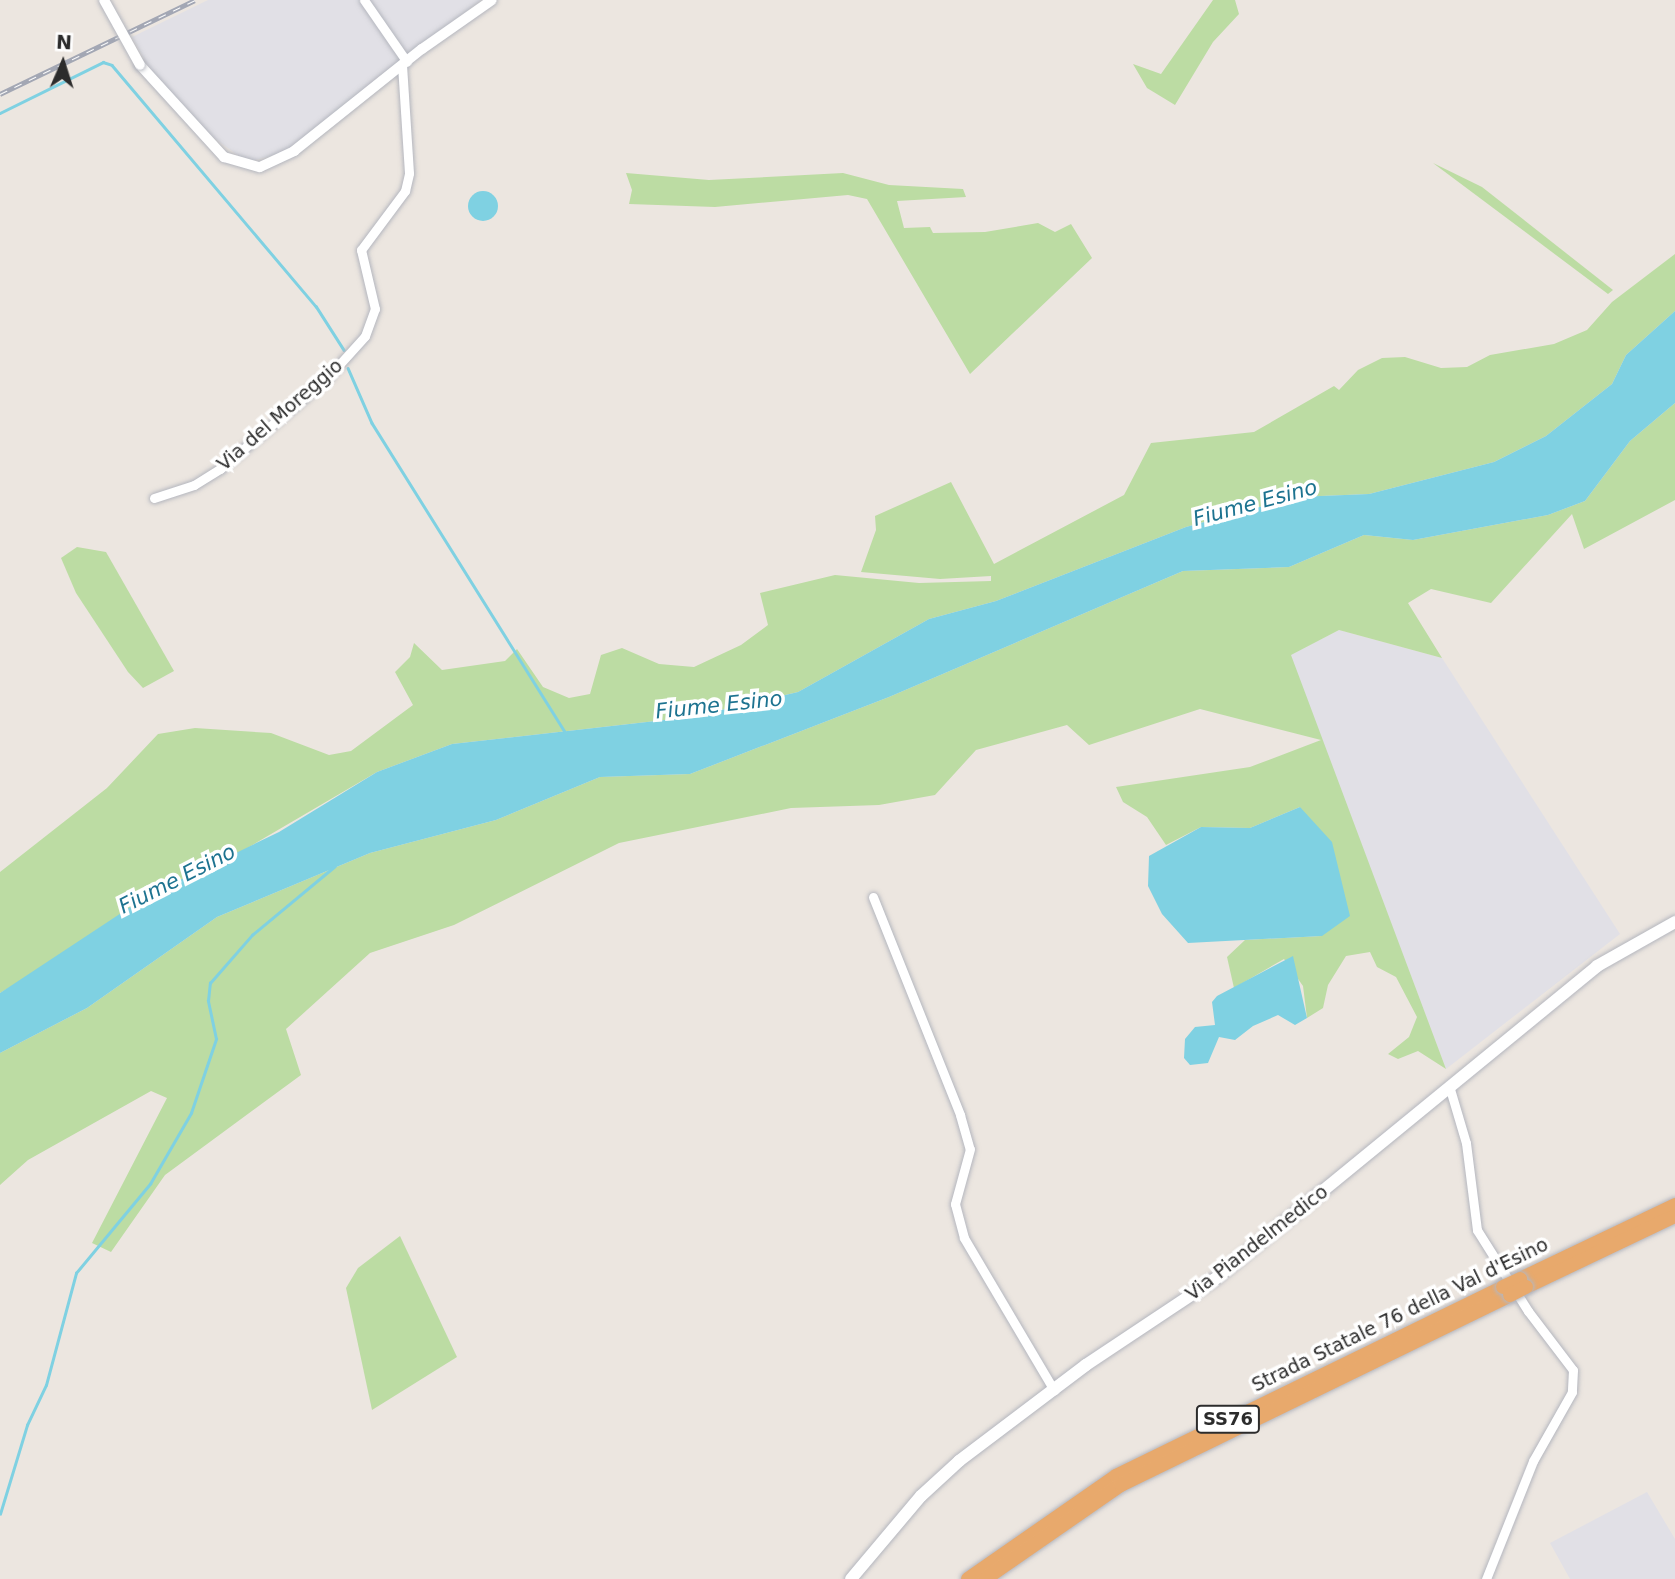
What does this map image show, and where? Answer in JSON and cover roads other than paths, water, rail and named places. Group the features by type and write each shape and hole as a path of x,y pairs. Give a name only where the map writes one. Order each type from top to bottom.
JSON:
{"highway":[{"name":"Strada Statale 76 della Val d'Esino","path":"1523,1283 1675,1205"},
{"name":"Strada Statale 76 della Val d'Esino","path":"968,1579 1116,1476 1523,1283 1675,1216"},
{"name":"Strada Statale 76 della Val d'Esino","path":"985,1579 1121,1485 1506,1291"}],"main road":[{"name":"Via Piandelmedico","path":"851,1579 921,1496 1054,1390 1215,1279 1597,966 1675,922"}],"street":[{"path":"104,0 140,65 224,156 260,167 294,151 492,0"},
{"path":"364,0 405,64"},
{"name":"Via del Moreggio","path":"154,498 194,485 219,469 328,377 365,336 375,309 361,250 405,191 409,173 405,64"},
{"path":"873,897 970,1149 955,1204 964,1238 1054,1390"},
{"path":"1450,1089 1466,1143 1477,1230 1528,1311 1573,1370 1572,1392 1533,1461 1486,1579"}],"water":[{"path":"483,191 493,196 498,206 493,216 483,221 473,216 468,206 473,196"},
{"path":"1675,311 1675,403 1630,441 1585,501 1548,515 1413,540 1364,535 1289,567 1183,571 889,697 690,774 600,777 496,820 370,853 217,917 87,1008 0,1053 0,993 147,896 279,832 377,772 452,744 691,717 798,692 929,619 996,601 1186,527 1296,497 1369,494 1494,462 1546,436 1612,384 1626,355"},
{"path":"1300,807 1332,842 1350,916 1322,936 1188,943 1162,914 1148,886 1149,856 1201,827 1250,828"},
{"path":"1293,956 1307,1018 1295,1025 1278,1015 1253,1026 1235,1040 1219,1037 1208,1063 1190,1065 1184,1058 1185,1039 1195,1027 1215,1025 1212,1002 1217,996"}],"waterway":[{"path":"0,113 103,62 112,65 316,306 344,350"},
{"path":"348,368 372,423 566,734"},
{"path":"0,1514 27,1425 46,1385 76,1273 150,1184 191,1113 216,1039 208,1001 210,983 252,935 334,867"}],"railway":[{"path":"0,94 195,0"}],"water label":[{"name":"Fiume Esino","path":"1255,503"},
{"name":"Fiume Esino","path":"719,705"},
{"name":"Fiume Esino","path":"177,879"}]}
